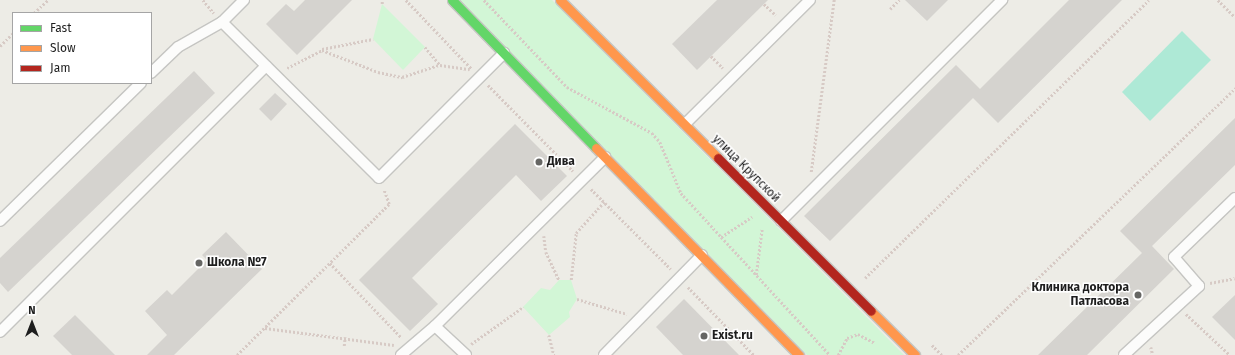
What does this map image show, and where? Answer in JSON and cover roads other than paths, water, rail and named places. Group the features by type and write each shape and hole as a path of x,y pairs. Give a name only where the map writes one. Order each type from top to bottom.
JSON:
{"street":[{"path":"452,0 800,355"},
{"name":"улица Крупской","path":"560,0 916,355"}],"lane":[{"path":"152,72 178,46 222,22 244,0"},
{"path":"685,124 810,0"},
{"path":"781,220 1002,0"},
{"path":"222,22 379,178 504,53"},
{"path":"0,332 266,66"},
{"path":"0,221 140,84"},
{"path":"401,355 435,326 605,157"},
{"path":"1124,355 1199,286 1174,257 1235,198"},
{"path":"604,355 642,319 702,256"},
{"path":"435,326 464,353"}],"place":[{"name":"Дива","path":"539,162"},
{"name":"Школа №7","path":"199,263"},
{"name":"Клиника доктора Патласова","path":"1138,295"},
{"name":"Exist.ru","path":"704,336"}]}
